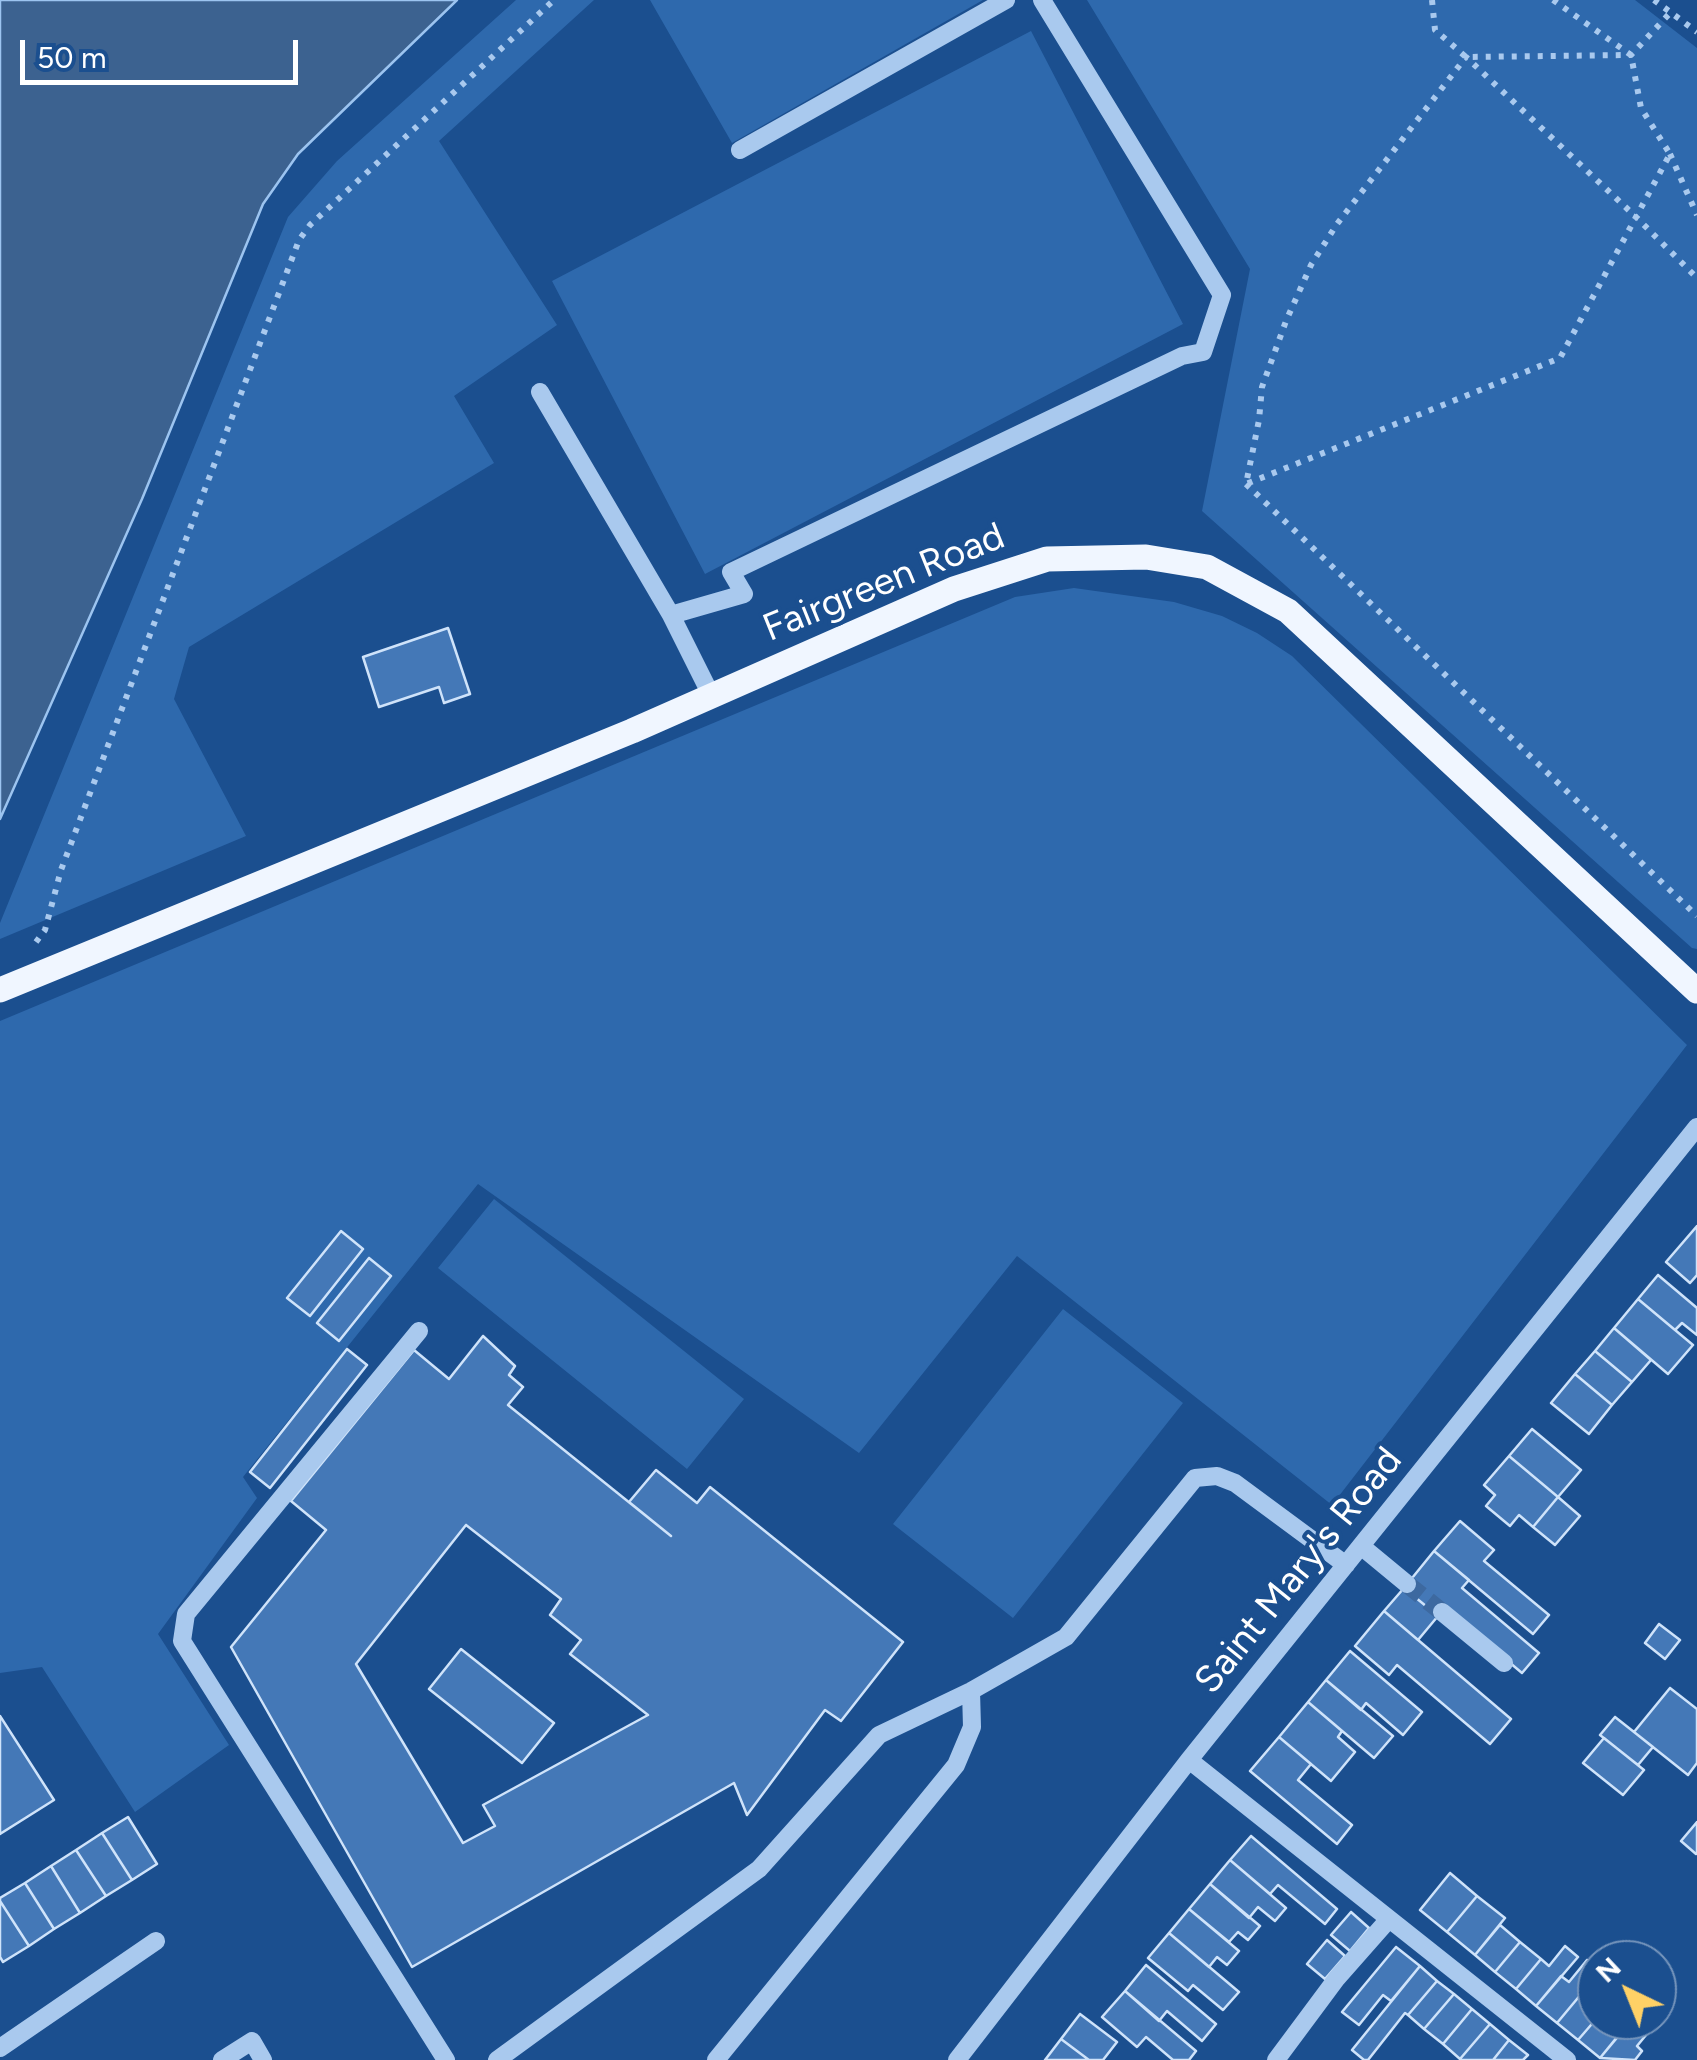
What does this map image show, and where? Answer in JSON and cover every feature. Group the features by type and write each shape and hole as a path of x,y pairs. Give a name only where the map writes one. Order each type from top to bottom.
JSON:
{"main road":[{"name":"Fairgreen Road","path":"0,990 632,731 954,589 1047,558 1146,557 1206,568 1288,611 1697,990"}],"street":[{"path":"740,150 1006,0"},
{"path":"670,616 744,594 732,572 1182,356 1203,352 1222,295 1042,0"},
{"path":"540,392 670,616 711,696"},
{"name":"Saint Mary's Road","path":"957,2060 1189,1760 1697,1128"},
{"path":"419,1330 186,1614 182,1641 446,2060"},
{"path":"498,2060 758,1869 880,1736 1066,1637 1195,1478 1217,1476 1235,1483 1346,1565"},
{"path":"1361,1546 1407,1584"},
{"path":"1442,1612 1504,1663"},
{"path":"716,2060 956,1765 972,1727 970,1691"},
{"path":"1189,1760 1566,2060"},
{"path":"1276,2060 1337,1978 1389,1919"},
{"path":"0,2048 156,1941"},
{"path":"222,2060 252,2041 263,2060"}],"path":[{"path":"34,946 45,930 68,852 299,240 310,225 554,0"},
{"path":"1432,0 1435,30 1697,278"},
{"path":"1553,0 1631,54 1641,108 1670,154 1697,215"},
{"path":"1654,0 1697,32"},
{"path":"1466,57 1631,54 1670,13"},
{"path":"1246,484 1267,372 1311,266 1337,224 1466,57"},
{"path":"1246,484 1560,358 1670,154"},
{"path":"1246,484 1697,916"}],"shaded area":[{"path":"0,0 457,0 298,154 263,204 142,499 0,819"},
{"path":"516,0 594,0 439,141 557,325 454,396 494,463 189,647 174,699 246,836 0,939 0,923 288,217 337,161"},
{"path":"650,0 983,0 732,143"},
{"path":"1087,0 1635,0 1697,48 1697,949 1202,511 1250,269"},
{"path":"1031,31 1183,324 705,574 552,281"},
{"path":"1074,588 1174,602 1222,616 1292,656 1687,1045 1332,1505 1017,1256 859,1453 478,1184 243,1477 257,1498 158,1634 229,1745 135,1812 42,1667 0,1673 0,1021 1015,597"},
{"path":"494,1199 744,1399 687,1469 438,1268"},
{"path":"1063,1309 1183,1403 1013,1618 893,1524"}],"building":[{"path":"448,628 470,694 444,703 439,687 379,707 363,657"},
{"path":"1697,1226 1697,1275 1690,1283 1666,1262"},
{"path":"341,1231 363,1249 310,1316 287,1298"},
{"path":"369,1258 391,1276 339,1341 317,1323"},
{"path":"1658,1275 1697,1308 1697,1335 1682,1323 1675,1330 1638,1299"},
{"path":"1638,1299 1693,1345 1668,1374 1614,1328"},
{"path":"1614,1328 1651,1360 1632,1382 1595,1351"},
{"path":"483,1336 515,1366 509,1375 523,1387 508,1405 671,1536 629,1502 656,1470 697,1503 710,1487 903,1642 841,1721 825,1710 747,1815 734,1783 412,1967 231,1647 326,1530 291,1501 414,1350 449,1379","holes":["466,1525 561,1599 550,1615 581,1640 570,1654 648,1715 483,1805 495,1826 463,1843 356,1664"]},
{"path":"347,1349 367,1365 270,1488 250,1472"},
{"path":"1595,1351 1632,1382 1612,1405 1575,1374"},
{"path":"1575,1374 1612,1405 1589,1434 1551,1403"},
{"path":"1532,1429 1581,1470 1558,1497 1509,1456"},
{"path":"1509,1456 1558,1497 1533,1527 1519,1515 1510,1526 1486,1506 1495,1495 1484,1485"},
{"path":"1558,1497 1580,1516 1555,1545 1533,1527"},
{"path":"1460,1521 1494,1550 1484,1561 1549,1615 1533,1634 1434,1551"},
{"path":"1434,1551 1469,1580 1462,1588 1539,1653 1522,1673 1445,1608 1438,1616 1404,1588"},
{"path":"1404,1588 1438,1616 1418,1640 1384,1611"},
{"path":"1384,1611 1511,1719 1490,1744 1397,1665 1389,1675 1355,1646"},
{"path":"1659,1624 1680,1640 1665,1659 1645,1643"},
{"path":"461,1649 554,1723 522,1763 429,1689"},
{"path":"1350,1651 1422,1712 1403,1735 1366,1703 1361,1710 1326,1680"},
{"path":"1326,1680 1393,1736 1374,1758 1308,1702"},
{"path":"1670,1688 1697,1709 1697,1763 1688,1775 1634,1732"},
{"path":"1308,1702 1342,1731 1338,1737 1355,1752 1331,1781 1279,1737"},
{"path":"0,1716 54,1800 0,1834"},
{"path":"1615,1717 1653,1747 1638,1765 1600,1735"},
{"path":"1279,1737 1311,1764 1298,1780 1352,1825 1337,1844 1250,1771"},
{"path":"1604,1738 1644,1770 1623,1795 1583,1763"},
{"path":"128,1817 157,1864 132,1880 102,1833"},
{"path":"1697,1822 1697,1853 1696,1854 1681,1841"},
{"path":"102,1833 132,1880 106,1896 76,1850"},
{"path":"1251,1836 1337,1909 1325,1924 1278,1885 1270,1894 1230,1860"},
{"path":"76,1850 106,1896 80,1913 51,1866"},
{"path":"1230,1860 1286,1908 1275,1921 1258,1907 1249,1918 1210,1884"},
{"path":"51,1866 80,1913 54,1929 25,1883"},
{"path":"1450,1873 1477,1896 1447,1932 1420,1910"},
{"path":"25,1883 54,1929 29,1946 0,1901"},
{"path":"1210,1884 1260,1926 1248,1940 1238,1932 1229,1942 1189,1909"},
{"path":"1477,1896 1505,1918 1475,1955 1447,1932"},
{"path":"0,1901 29,1946 3,1962 0,1957"},
{"path":"1189,1909 1239,1951 1227,1965 1217,1957 1209,1967 1169,1933"},
{"path":"1351,1912 1369,1928 1350,1951 1331,1935"},
{"path":"1500,1925 1520,1942 1495,1972 1475,1955"},
{"path":"1169,1933 1239,1992 1223,2010 1193,1985 1188,1991 1148,1958"},
{"path":"1327,1940 1345,1956 1325,1979 1307,1964"},
{"path":"1520,1942 1541,1959 1516,1989 1495,1972"},
{"path":"1565,1946 1577,1956 1536,2006 1516,1989 1541,1959 1549,1966"},
{"path":"1396,1947 1420,1966 1391,2001 1383,1995 1359,2025 1342,2012"},
{"path":"1146,1965 1216,2024 1202,2041 1167,2011 1159,2021 1125,1991"},
{"path":"1420,1966 1437,1981 1364,2060 1352,2050"},
{"path":"1577,1972 1577,1999 1557,2023 1536,2006 1561,1976 1569,1982"},
{"path":"1437,1981 1454,1994 1424,2029 1408,2015"},
{"path":"1125,1991 1196,2051 1189,2060 1173,2060 1146,2037 1137,2047 1102,2017"},
{"path":"1454,1994 1472,2009 1443,2044 1424,2029"},
{"path":"1577,1999 1577,2039 1557,2023"},
{"path":"1472,2009 1490,2024 1460,2059 1443,2044"},
{"path":"1080,2014 1117,2042 1103,2060 1089,2060 1061,2039"},
{"path":"1490,2024 1509,2040 1493,2060 1460,2059"},
{"path":"1061,2039 1089,2060 1045,2060"},
{"path":"1509,2040 1528,2055 1523,2060 1493,2060"},
{"path":"1578,2040 1615,2040 1600,2058"},
{"path":"1615,2040 1642,2040 1637,2046 1642,2051 1635,2060 1600,2058"}],"tunnel":[{"path":"1407,1584 1442,1612"}]}
